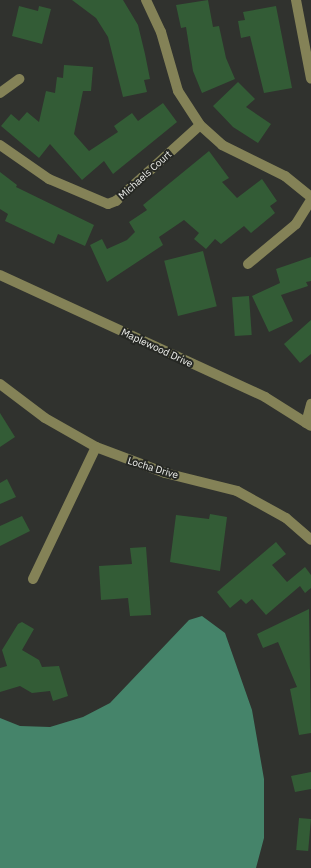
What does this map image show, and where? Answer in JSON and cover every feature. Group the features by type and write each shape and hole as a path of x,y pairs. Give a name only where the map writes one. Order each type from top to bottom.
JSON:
{"street":[{"path":"146,0 161,32 178,91 200,125 226,147 285,176 311,198 296,224 248,264"},
{"path":"296,0 311,79"},
{"path":"0,94 19,79"},
{"name":"Michaels Court","path":"0,145 48,179 108,204 116,201 200,125"},
{"name":"Maplewood Drive","path":"0,275 265,397 309,423"},
{"name":"Locha Drive","path":"0,384 45,418 96,447 165,473 237,492 286,518 311,540"},
{"path":"309,423 311,404"},
{"path":"33,579 96,447"}],"shaded area":[{"path":"202,616 225,633 252,710 264,779 264,838 256,868 0,868 0,718 20,726 50,727 83,717 110,703 189,620"}],"building":[{"path":"72,0 123,0 138,25 150,79 144,80 147,92 123,97 108,37 96,18"},
{"path":"208,0 213,27 219,26 226,58 235,79 202,93 193,71 186,27 181,28 176,5"},
{"path":"19,6 38,11 39,6 51,9 42,44 12,36"},
{"path":"276,6 292,88 264,93 250,36 241,38 238,21 245,20 243,12"},
{"path":"64,65 93,67 91,91 83,91 74,134 89,151 118,132 114,126 132,113 138,121 163,103 177,122 113,174 104,161 82,180 50,144 39,158 1,126 11,114 19,121 27,112 39,122 46,91 55,93 57,77 63,78"},
{"path":"238,82 255,99 246,107 271,124 258,143 233,127 213,106"},
{"path":"209,151 229,178 222,182 237,198 262,179 277,201 270,206 275,213 251,233 244,226 221,244 215,239 206,249 194,239 199,233 184,220 159,237 163,245 107,282 90,245 102,239 107,249 127,240 135,232 129,222 147,210 143,205"},
{"path":"0,172 17,185 16,187 94,225 85,246 58,234 54,244 5,221 8,214 0,209"},
{"path":"203,251 217,306 178,316 164,261"},
{"path":"311,257 311,281 306,282 308,286 281,295 293,321 269,332 252,296 280,283 276,269"},
{"path":"249,296 252,335 235,336 232,297"},
{"path":"311,320 311,354 300,363 284,344"},
{"path":"0,413 15,437 0,447"},
{"path":"7,479 16,497 0,504 0,483"},
{"path":"210,514 227,517 220,571 170,562 176,515 209,519"},
{"path":"22,516 30,531 0,546 0,526"},
{"path":"276,542 286,554 272,565 287,582 305,567 311,575 311,588 305,593 300,586 266,615 252,599 246,604 241,599 230,608 217,592"},
{"path":"146,547 151,615 130,616 128,598 101,600 99,566 132,564 130,548"},
{"path":"309,609 311,733 299,735 290,689 297,687 278,642 263,648 257,634"},
{"path":"22,622 34,629 22,650 39,660 42,667 59,666 68,696 53,701 50,691 32,693 20,686 0,692 0,668 7,666 2,650 18,624"},
{"path":"311,772 311,789 295,792 291,776"},
{"path":"299,818 311,819 308,851 296,850"}]}
